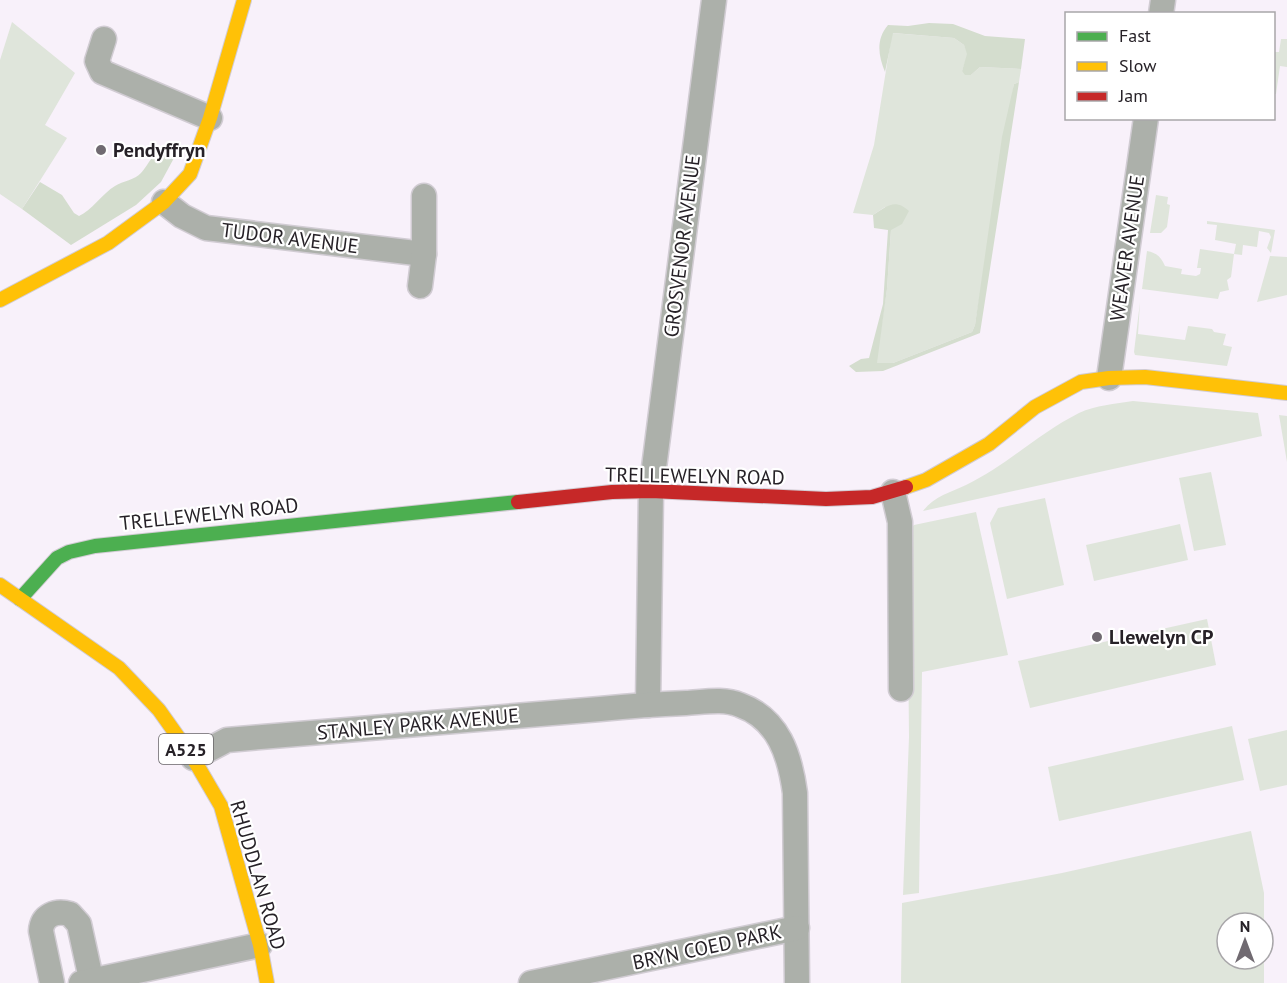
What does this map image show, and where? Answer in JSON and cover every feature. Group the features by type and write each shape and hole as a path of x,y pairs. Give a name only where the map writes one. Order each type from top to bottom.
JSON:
{"street":[{"path":"0,300 108,243 164,202 190,174 210,118 244,0"},
{"name":"GROSVENOR AVENUE","path":"648,705 651,491 714,0"},
{"path":"104,39 97,61 102,72 210,118"},
{"name":"WEAVER AVENUE","path":"1109,378 1146,120"},
{"path":"420,286 424,196"},
{"name":"TUDOR AVENUE","path":"164,202 182,216 206,228 423,254"},
{"name":"TRELLEWELYN ROAD","path":"21,598 57,558 69,552 95,546 600,493 651,491 849,499 893,492 926,480 989,444 1035,407 1081,382 1109,378 1145,377 1287,393"},
{"path":"893,492 900,522 901,689"},
{"name":"RHUDDLAN ROAD","path":"0,585 119,668 159,711 193,758 221,806 260,945 267,983"},
{"name":"BRYN COED PARK","path":"648,705 722,701 739,704 756,713 782,742 791,768 795,793 797,983"},
{"name":"STANLEY PARK AVENUE","path":"193,758 227,740 648,705"},
{"path":"52,983 41,931 45,919 57,913 70,914 79,924 88,982 260,945"},
{"name":"BRYN COED PARK","path":"531,983 583,978 797,928"}],"shaded area":[{"path":"12,22 75,73 45,125 67,138 22,209 0,194 0,60"},
{"path":"892,33 954,38 964,45 968,54 962,71 971,75 980,67 1021,69 1019,82 1014,84 972,332 893,363 876,363 887,289 891,230 885,207 873,215 853,213 874,145"},
{"path":"1281,39 1287,39 1287,67 1280,66 1275,94 1275,52 1279,52"},
{"path":"1156,195 1168,197 1167,204 1170,205 1167,227 1161,233 1150,233"},
{"path":"1207,221 1275,230 1271,253 1267,248 1271,237 1269,233 1259,231 1257,247 1243,245 1242,255 1234,254 1236,244 1215,240 1217,225 1207,224"},
{"path":"1200,249 1234,254 1231,277 1227,280 1229,290 1220,292 1218,299 1142,289 1147,251 1158,256 1165,266 1182,269 1181,274 1196,276 1200,274 1201,268 1197,268"},
{"path":"1270,256 1287,257 1287,295 1257,302"},
{"path":"1140,302 1138,334 1185,340 1188,326 1212,329 1214,332 1226,334 1223,345 1232,347 1227,366 1135,355"},
{"path":"1133,401 1258,413 1262,436 923,511 937,498 981,477 1079,413 1099,406"},
{"path":"1279,415 1287,416 1287,462"},
{"path":"1211,472 1226,545 1194,551 1179,478"},
{"path":"1045,498 1064,585 1007,599 990,523 998,508"},
{"path":"976,512 1008,655 922,672 919,893 903,895 909,737 907,536 914,525"},
{"path":"1180,524 1188,560 1094,581 1086,545"},
{"path":"1207,619 1216,665 1030,708 1018,661"},
{"path":"1232,726 1244,780 1059,821 1048,767"},
{"path":"1287,730 1287,785 1260,791 1248,739"},
{"path":"1251,831 1264,893 1264,911 1215,911 1215,971 1264,971 1264,983 901,983 902,903 1062,873"}],"green space":[{"path":"929,23 953,24 985,36 1025,39 1021,69 980,67 971,75 965,75 962,71 967,54 964,45 954,38 893,33 885,72 879,47 881,36 888,25 908,26"},
{"path":"1019,82 980,333 883,371 856,372 849,366 861,359 869,358 883,304 888,230 874,228 873,215 891,205 899,205 909,211 902,224 891,230 887,289 877,363 893,363 972,332 975,325 1002,137 1014,84"},
{"path":"163,150 170,151 174,158 161,182 136,205 71,245 22,209 40,182 62,195 74,213 79,216 115,186 138,175 152,158"}],"traffic: fast":[{"path":"20,599 57,558 69,552 95,546 518,502"}],"traffic: slow":[{"path":"0,300 108,243 164,202 190,174 210,118 244,0"},
{"path":"906,487 926,480 989,444 1035,407 1081,382 1109,378 1145,377 1287,393"},
{"path":"0,585 119,668 159,710 193,758 221,806 260,945 267,983"}],"traffic: jam":[{"path":"518,502 612,492 651,491 826,499 872,497 906,487"}],"place":[{"name":"Pendyffryn","path":"101,150"},
{"name":"Llewelyn CP","path":"1097,637"}]}
